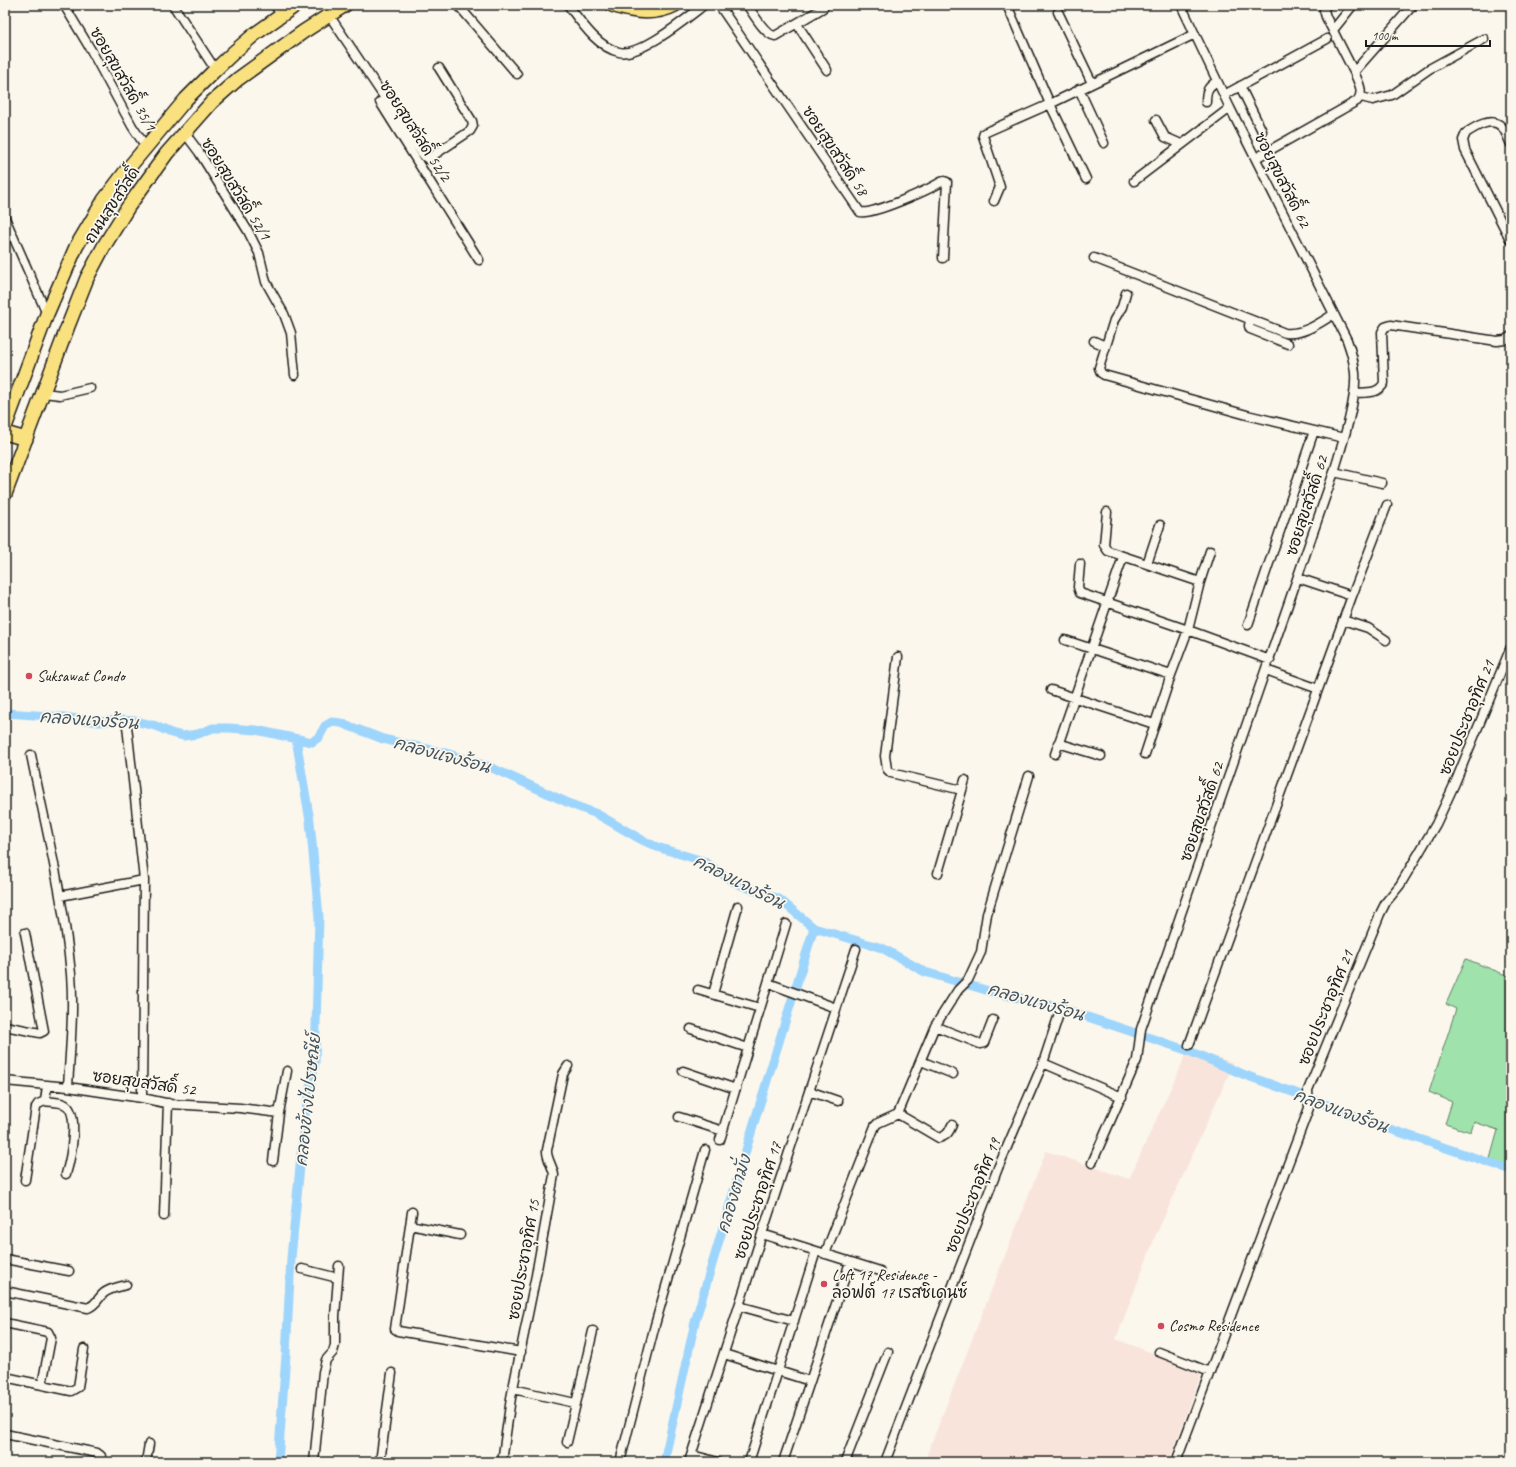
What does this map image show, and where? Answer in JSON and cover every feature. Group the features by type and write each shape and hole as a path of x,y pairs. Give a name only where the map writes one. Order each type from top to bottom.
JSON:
{"main road":[{"name":"ถนนสุขสวัสดิ์","path":"5,427 47,314 76,247 104,200 186,99 215,69 245,43 278,10 296,5"},
{"name":"ถนนสุขสวัสดิ์","path":"5,494 87,278 104,246 133,201 167,153 212,102 238,79 303,32 345,5"},
{"path":"612,5 637,11 656,11 675,5"},
{"path":"5,433 26,440"}],"street":[{"name":"ซอยสุขสวัสดิ์ 35/1","path":"64,5 91,50 132,126 146,147"},
{"path":"173,5 215,69"},
{"path":"458,5 517,74"},
{"path":"568,5 587,30 599,41 613,50 626,53 636,50 661,36 704,5"},
{"name":"ซอยสุขสวัสดิ์ 58","path":"719,5 860,212 868,212 905,199 941,182 947,182 943,258"},
{"path":"747,5 766,32 772,36 778,35 823,8"},
{"path":"1007,5 1050,104 1086,179"},
{"name":"ซอยสุขสวัสดิ์ 62","path":"1092,1163 1137,1060 1141,1030 1334,472 1344,438 1354,393 1355,373 1352,354 1334,314 1230,108 1181,5"},
{"path":"1256,158 1357,101 1361,97 1362,92 1354,72 1332,30 1324,10 1326,5"},
{"path":"1332,30 1353,5"},
{"path":"1354,72 1413,5"},
{"path":"1058,12 1092,84"},
{"path":"327,17 424,157 428,159 470,131 473,126 472,121 439,68"},
{"name":"ซอยสุขสวัสดิ์ 52/2","path":"327,17 480,260"},
{"path":"797,24 826,70"},
{"path":"994,201 1000,187 983,136 984,133 1050,104 1195,34"},
{"path":"1224,95 1327,39"},
{"path":"1361,97 1373,100 1392,94 1429,69 1484,39"},
{"path":"1206,102 1208,87 1217,81"},
{"path":"1240,86 1262,131"},
{"path":"1079,90 1104,144"},
{"path":"1134,181 1230,108"},
{"path":"1156,120 1165,137 1181,144"},
{"path":"1511,144 1502,127 1496,122 1489,122 1466,133 1463,140 1465,150 1511,241"},
{"name":"ซอยสุขสวัสดิ์ 52/1","path":"184,132 203,158 259,253 266,282 284,314 291,333 295,376"},
{"path":"5,218 47,314"},
{"path":"1094,258 1285,333 1302,333 1334,314"},
{"path":"1126,293 1122,307 1114,320 1099,368 1101,373 1104,375 1175,395 1344,438"},
{"path":"1250,320 1250,329 1288,344"},
{"path":"1354,393 1374,392 1381,389 1384,383 1382,332 1385,327 1391,325 1497,341 1505,340 1511,336"},
{"path":"1094,342 1103,345 1106,349"},
{"path":"44,393 60,394 90,388"},
{"path":"1248,625 1314,431"},
{"path":"1334,472 1382,482"},
{"path":"1189,1045 1343,620 1387,505"},
{"path":"1107,512 1104,545 1105,549 1200,582"},
{"path":"1147,564 1160,525"},
{"path":"1145,754 1154,724 1188,630 1200,582 1210,551"},
{"path":"1055,754 1123,556"},
{"path":"1080,564 1078,587 1080,593 1270,660"},
{"path":"1298,578 1352,596"},
{"path":"1343,620 1368,628 1386,640"},
{"path":"1064,640 1171,675"},
{"name":"ซอยประชาอุทิศ 21","path":"1176,1462 1309,1108 1308,1090 1380,914 1386,902 1400,885 1436,824 1455,783 1511,647"},
{"path":"898,657 885,756 887,769 891,773 962,790"},
{"path":"1266,670 1313,687"},
{"path":"1051,690 1154,724"},
{"path":"127,726 144,880 142,1098"},
{"path":"1058,743 1101,756"},
{"path":"31,755 60,896 72,989 72,1026 68,1087"},
{"path":"825,1254 876,1126 878,1123 898,1114 935,1026 958,990 968,980 981,952 987,914 1028,776"},
{"path":"938,873 965,780"},
{"path":"60,896 144,880"},
{"path":"713,994 738,906"},
{"path":"720,1140 786,924"},
{"path":"5,1026 40,1033 44,1031 25,933"},
{"name":"ซอยประชาอุทิศ 17","path":"691,1458 762,1234 856,948"},
{"path":"768,983 836,1008"},
{"path":"698,990 760,1008"},
{"name":"ซอยประชาอุทิศ 19","path":"885,1462 998,1168 1043,1063 1061,1008"},
{"path":"935,1026 980,1044 984,1043 993,1020"},
{"path":"691,1029 748,1048"},
{"path":"920,1061 953,1074"},
{"path":"1043,1063 1122,1097"},
{"name":"ซอยประชาอุทิศ 15","path":"502,1462 513,1390 554,1175 554,1170 546,1154 563,1074 568,1066"},
{"path":"273,1161 279,1113 287,1071"},
{"path":"683,1072 736,1089"},
{"name":"ซอยสุขสวัสดิ์ 52","path":"5,1081 68,1087 142,1098 168,1104 235,1108 279,1113"},
{"path":"45,1102 47,1086"},
{"path":"809,1091 838,1101"},
{"path":"25,1180 36,1107 38,1104 45,1102 64,1104 71,1110 74,1135 66,1174"},
{"path":"164,1216 168,1104"},
{"path":"898,1114 939,1138 945,1136 949,1132 952,1125"},
{"path":"678,1117 723,1130"},
{"path":"620,1462 655,1324 705,1150"},
{"path":"412,1212 395,1329 398,1331 521,1352"},
{"path":"410,1224 460,1235"},
{"path":"762,1234 880,1272"},
{"path":"748,1462 816,1251"},
{"path":"5,1259 69,1271"},
{"path":"782,1462 850,1262"},
{"path":"314,1462 323,1372 326,1360 333,1352 335,1345 339,1266"},
{"path":"302,1269 338,1278"},
{"path":"5,1291 88,1308 94,1306 100,1297 106,1292 126,1285"},
{"path":"739,1306 794,1321"},
{"path":"5,1323 48,1332 50,1334 51,1338 42,1385"},
{"path":"567,1442 593,1331"},
{"path":"5,1377 71,1391 74,1390 78,1387 84,1349"},
{"path":"845,1462 888,1352"},
{"path":"1159,1352 1210,1372"},
{"path":"724,1354 810,1381"},
{"path":"380,1462 392,1373"},
{"path":"513,1390 575,1403"},
{"path":"5,1434 97,1453 101,1456 101,1462"},
{"path":"146,1462 149,1444"},
{"path":"691,1458 718,1462"}],"shaded area":[{"path":"1189,1048 1234,1063 1155,1237 1116,1339 1202,1372 1169,1462 924,1462 1046,1151 1129,1179"}],"green space":[{"path":"1466,959 1511,977 1511,1167 1490,1159 1498,1130 1474,1122 1471,1132 1445,1124 1452,1102 1429,1092 1456,1009 1446,1004"}],"waterway":[{"name":"คลองแจงร้อน","path":"5,713 64,717 99,722 119,720 135,721 156,726 171,733 183,736 198,734 213,728 256,730 312,742 319,737 325,726 332,722 341,723 383,739 449,754 490,767 573,805 597,814 657,847 703,861 731,880 779,899 814,928 882,948 925,972 989,991 1061,1008 1189,1051 1245,1075 1384,1127 1511,1170"},
{"name":"คลองข้างไปรษณีย์","path":"278,1462 291,1258 305,1115 315,1063 319,917 310,821 296,739"},
{"name":"คลองตามั่ง","path":"664,1462 695,1322 814,928"}],"place":[{"name":"Suksawat Condo","path":"29,676"},
{"name":"Loft 17 Residence - ลอฟต์ 17 เรสซิเดนซ์","path":"824,1284"},
{"name":"Cosmo Residence","path":"1161,1326"}]}
